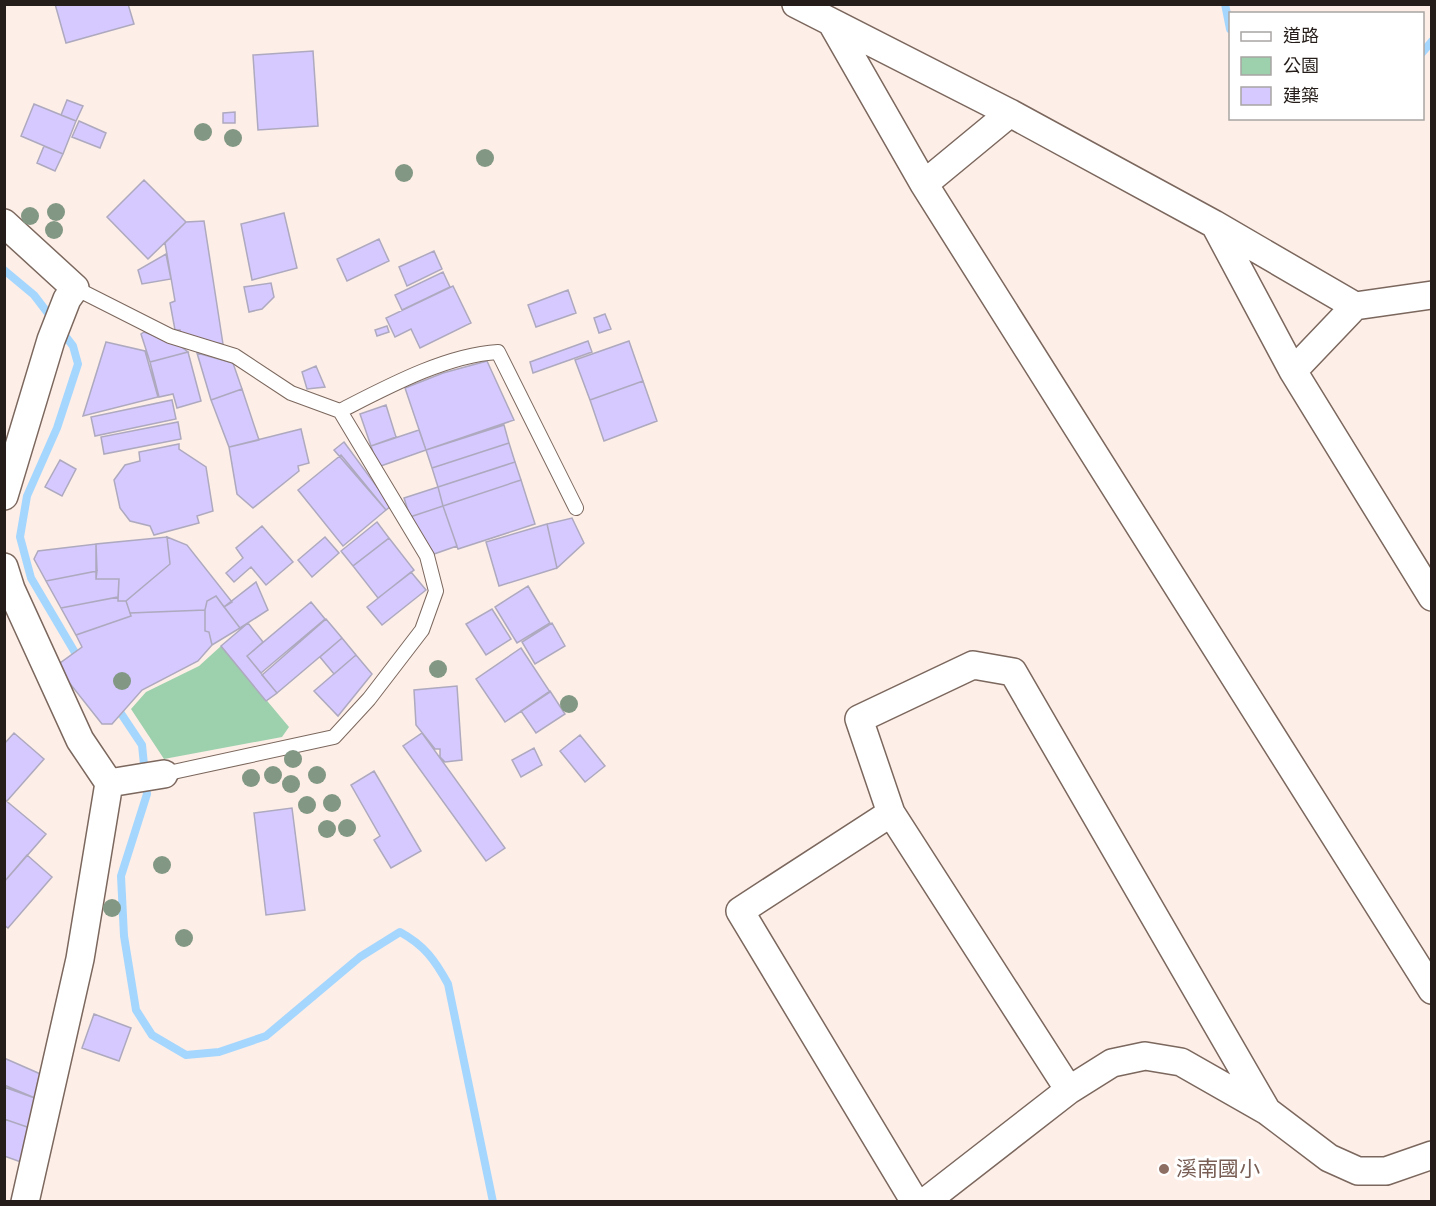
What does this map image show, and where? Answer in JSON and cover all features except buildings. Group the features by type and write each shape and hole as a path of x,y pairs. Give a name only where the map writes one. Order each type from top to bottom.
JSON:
{"street":[{"path":"796,4 833,25 1010,112 1214,224 1355,306"},
{"path":"833,25 924,184 1431,990"},
{"path":"924,184 1010,112"},
{"path":"4,223 71,293 51,340 4,496"},
{"path":"1214,224 1293,371 1431,597"},
{"path":"1293,371 1355,306 1431,295"},
{"path":"4,567 11,589 81,740 119,782"},
{"path":"1069,1090 891,813 859,719 973,665 1013,672 1267,1112"},
{"path":"119,782 164,774"},
{"path":"25,1202 119,782"},
{"path":"891,813 740,911 915,1202"},
{"path":"926,1202 1069,1090 1112,1063 1145,1056 1181,1062 1267,1112 1329,1158 1358,1171 1386,1171 1431,1155"}],"lane":[{"path":"71,293 170,336 235,356 291,393 340,411 428,556 436,591 422,630 369,699 334,737 164,774"},
{"path":"340,411 377,392 471,354 498,352 576,508"}],"green space":[{"path":"221,646 289,727 282,737 164,759 131,709 146,692 199,666"}],"waterway":[{"path":"1225,4 1229,24"},
{"path":"1424,51 1432,41"},
{"path":"4,270 34,295 73,346 78,364 57,428 27,496 20,537 31,578 80,661"},
{"path":"116,706 142,745 147,794 121,876 124,936 136,1010 152,1035 186,1055 219,1052 266,1036 360,957 400,932 416,942 428,954 448,984 493,1202"}],"place":[{"name":"溪南國小","path":"1164,1169"}]}
